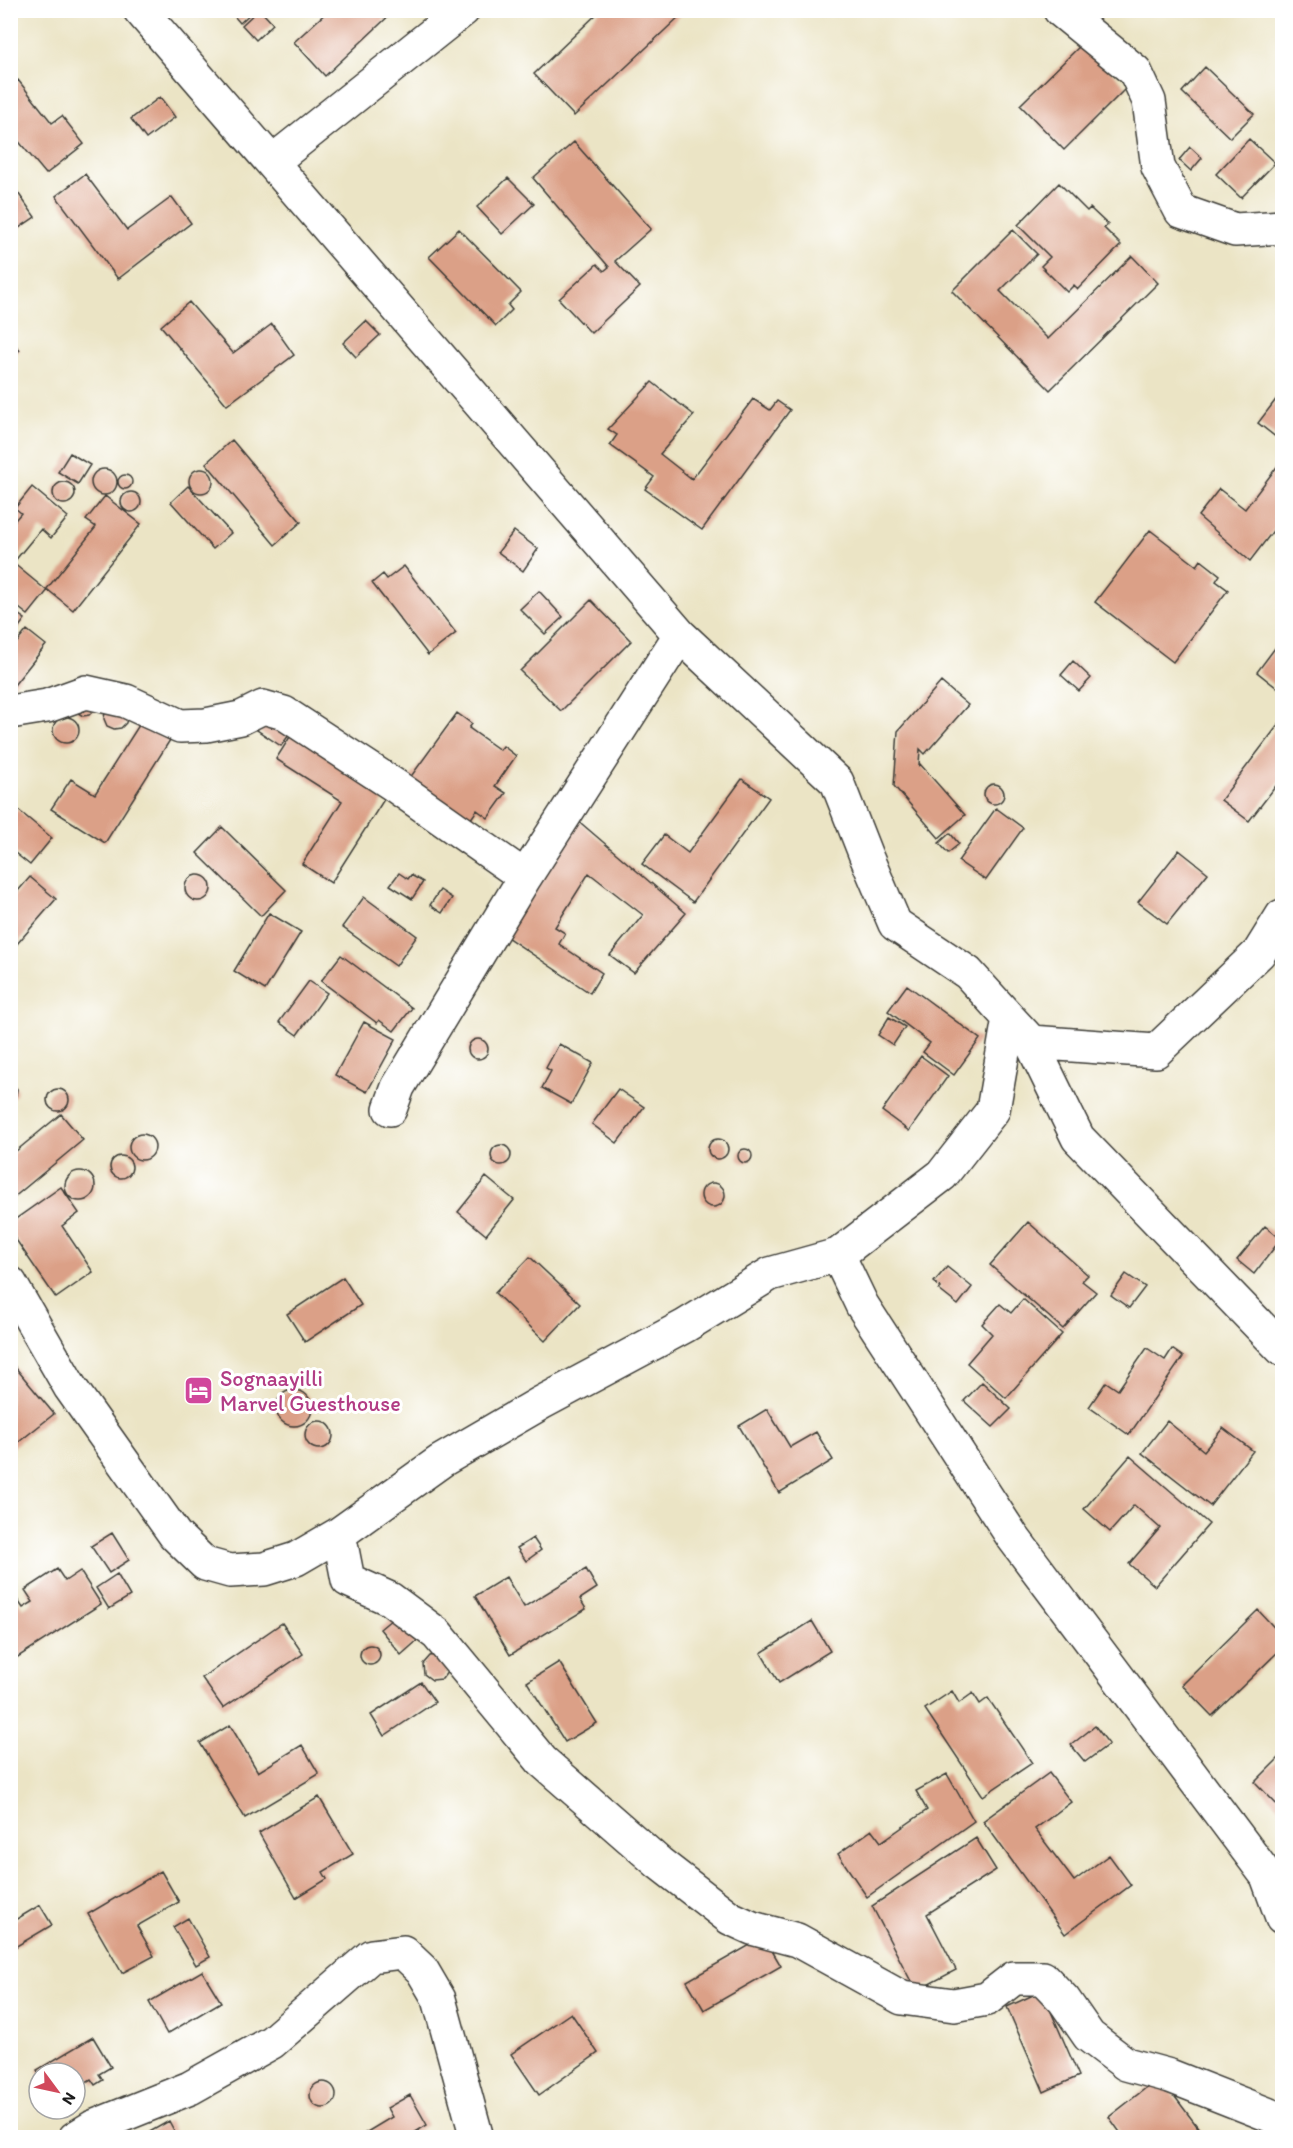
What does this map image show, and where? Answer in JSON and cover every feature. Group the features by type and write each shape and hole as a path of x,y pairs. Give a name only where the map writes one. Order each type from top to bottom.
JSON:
{"street":[{"path":"140,10 680,635 837,782 895,924 968,973 1031,1042 1078,1138 1282,1349"},
{"path":"272,162 464,10"},
{"path":"1060,10 1135,71 1149,101 1158,166 1181,211 1235,230 1282,226"},
{"path":"390,1109 398,1087 525,877 680,635"},
{"path":"10,712 47,706 86,692 126,701 180,726 206,725 241,718 263,707 284,713 394,785 525,877"},
{"path":"1031,1042 1156,1051 1259,953 1282,916"},
{"path":"10,1283 70,1387 174,1535 205,1564 230,1571 264,1569 296,1559 339,1534 441,1461 541,1402 685,1326 770,1274 838,1256 942,1175 993,1110 1009,1018"},
{"path":"838,1256 862,1305 1012,1536 1267,1876 1282,1917"},
{"path":"339,1534 348,1580 390,1599 437,1634 542,1761 659,1863 730,1918 752,1928 797,1940 902,1998 954,2005 987,1999 1014,1978 1043,1978 1064,2000 1089,2036 1126,2064 1170,2076 1282,2120"},
{"path":"75,2138 93,2127 190,2088 272,2042 371,1956 403,1952 422,1970 439,2000 477,2138"}],"building":[{"path":"229,10 254,10 240,23"},
{"path":"258,10 273,24 256,40 242,25"},
{"path":"329,10 395,10 325,76 294,42"},
{"path":"601,10 679,10 682,14 574,116 534,74"},
{"path":"1083,43 1127,87 1064,150 1020,105"},
{"path":"1205,67 1254,114 1230,138 1182,92"},
{"path":"18,80 52,123 62,116 84,144 46,174 10,131 10,85"},
{"path":"160,97 175,117 146,139 131,119"},
{"path":"1249,139 1275,163 1241,198 1216,174"},
{"path":"574,142 651,229 615,261 640,287 591,333 559,299 597,264 604,271 609,267 533,178"},
{"path":"1190,147 1202,158 1191,171 1179,160"},
{"path":"85,174 127,230 172,197 191,223 118,279 56,196"},
{"path":"508,178 534,204 502,234 477,207"},
{"path":"1059,183 1087,211 1090,208 1108,225 1104,228 1121,245 1078,289 1074,285 1067,292 1041,266 1050,257 1018,225"},
{"path":"16,190 35,217 10,234 10,193"},
{"path":"459,229 521,292 508,305 512,310 496,326 429,257"},
{"path":"1013,230 1037,254 1000,291 1048,339 1132,256 1158,283 1050,390 952,291"},
{"path":"189,302 233,353 272,324 294,355 227,405 161,326"},
{"path":"366,321 380,335 356,357 343,343"},
{"path":"10,340 20,350 10,358"},
{"path":"652,382 694,415 660,454 692,479 753,399 770,410 777,401 790,410 702,530 645,489 654,477 610,445 617,435 608,429"},
{"path":"1278,397 1282,401 1282,442 1258,423"},
{"path":"232,440 301,522 275,545 206,463"},
{"path":"70,453 90,465 78,484 58,472"},
{"path":"1282,460 1282,519 1250,561 1198,516 1219,489 1245,509"},
{"path":"104,469 113,473 117,482 113,491 104,495 95,491 91,482 95,473"},
{"path":"196,469 206,469 213,476 213,486 206,493 196,493 189,486 189,476"},
{"path":"122,475 128,475 132,482 128,489 122,489 118,485 118,479"},
{"path":"64,482 72,485 75,493 72,501 64,504 56,501 53,493 56,485"},
{"path":"188,486 231,533 213,549 171,502"},
{"path":"32,487 68,517 51,538 41,529 13,563 46,590 96,527 86,520 105,496 141,524 73,610 48,590 28,615 10,601 10,526 21,513 15,508"},
{"path":"131,492 138,495 141,502 138,509 131,512 124,509 121,502 124,495"},
{"path":"1150,530 1197,566 1201,560 1220,575 1216,581 1228,590 1173,662 1095,602"},
{"path":"514,531 538,549 523,571 498,552"},
{"path":"404,566 456,633 428,655 372,583 383,574 387,579"},
{"path":"539,591 563,617 545,634 520,609"},
{"path":"591,600 631,641 561,711 520,671"},
{"path":"10,609 25,619 10,639"},
{"path":"27,630 46,645 10,690 10,651"},
{"path":"1278,644 1282,647 1282,692 1257,672"},
{"path":"1073,661 1091,678 1079,691 1061,675"},
{"path":"941,682 968,705 925,754 920,749 919,765 965,815 939,838 894,786 898,731"},
{"path":"95,705 89,715 83,716 76,708"},
{"path":"105,712 127,716 126,723 121,728 114,729 107,726 104,719"},
{"path":"269,712 294,728 281,746 257,730"},
{"path":"457,713 472,724 469,728 500,750 503,746 516,756 495,786 506,793 488,818 477,810 464,829 404,786"},
{"path":"66,717 75,721 79,730 75,739 66,743 57,739 53,730 57,721"},
{"path":"1282,720 1282,778 1249,821 1221,800"},
{"path":"141,722 170,740 105,843 51,809 71,779 95,794"},
{"path":"295,729 390,790 331,883 302,864 342,801 276,759"},
{"path":"742,779 769,798 693,902 642,864 664,835 688,853"},
{"path":"994,784 1001,787 1004,794 1001,801 994,804 987,801 984,794 987,787"},
{"path":"996,808 1023,828 986,880 958,861"},
{"path":"17,809 52,838 30,865 10,849 10,816"},
{"path":"575,818 686,913 634,973 610,955 643,915 589,873 555,927 565,933 559,944 602,973 590,993 501,933"},
{"path":"222,827 286,890 261,916 197,853"},
{"path":"950,833 959,844 948,853 939,843"},
{"path":"1179,850 1208,873 1167,924 1138,902"},
{"path":"399,873 408,879 411,875 423,882 412,899 390,885"},
{"path":"198,875 207,879 211,888 207,897 198,901 189,897 185,888 189,879"},
{"path":"30,877 56,899 10,952 10,900"},
{"path":"440,890 452,898 442,913 430,905"},
{"path":"364,897 417,936 396,966 342,927"},
{"path":"269,913 301,932 265,990 234,971"},
{"path":"341,955 412,1008 394,1031 379,1020 377,1023 321,981"},
{"path":"309,981 327,993 297,1035 279,1022"},
{"path":"907,985 980,1039 954,1075 923,1052 930,1043 888,1011"},
{"path":"889,1017 905,1027 893,1045 878,1035"},
{"path":"364,1022 396,1039 367,1092 335,1075"},
{"path":"478,1039 485,1042 488,1049 485,1056 478,1059 471,1056 468,1049 471,1042"},
{"path":"559,1044 593,1063 571,1104 542,1088 551,1071 546,1068"},
{"path":"921,1056 948,1076 909,1131 882,1111"},
{"path":"10,1081 17,1089 16,1095 10,1100"},
{"path":"58,1089 66,1092 69,1100 66,1108 58,1111 50,1108 47,1100 50,1092"},
{"path":"618,1089 644,1107 617,1143 592,1124"},
{"path":"61,1114 83,1140 13,1198 10,1195 10,1156"},
{"path":"142,1134 151,1138 155,1147 151,1156 142,1160 133,1156 129,1147 133,1138"},
{"path":"718,1139 725,1142 728,1149 725,1156 718,1159 711,1156 708,1149 711,1142"},
{"path":"501,1145 508,1148 511,1155 508,1162 501,1165 494,1162 491,1155 494,1148"},
{"path":"742,1149 748,1149 752,1156 748,1163 742,1163 738,1159 738,1153"},
{"path":"121,1156 129,1159 132,1167 129,1175 121,1178 113,1175 110,1167 113,1159"},
{"path":"80,1171 86,1172 94,1180 94,1192 86,1200 80,1201 74,1200 66,1192 65,1186 66,1180 74,1172"},
{"path":"486,1177 514,1200 486,1235 458,1212"},
{"path":"713,1183 718,1184 724,1190 724,1200 718,1206 713,1207 708,1206 702,1200 701,1195 702,1190 708,1184"},
{"path":"61,1187 79,1213 62,1226 93,1272 56,1298 10,1231 10,1223"},
{"path":"1028,1222 1088,1275 1082,1281 1096,1292 1063,1329 990,1265"},
{"path":"1265,1226 1281,1239 1254,1274 1237,1260"},
{"path":"530,1257 580,1304 545,1341 495,1293"},
{"path":"947,1267 972,1287 958,1305 939,1290 941,1288 934,1282"},
{"path":"1126,1274 1145,1287 1129,1308 1111,1295"},
{"path":"343,1277 361,1305 305,1342 287,1314"},
{"path":"1023,1299 1062,1334 1006,1398 967,1363 992,1334 982,1324 1000,1304 1011,1313"},
{"path":"1147,1348 1165,1360 1172,1349 1183,1357 1129,1435 1089,1407 1106,1382 1118,1390"},
{"path":"10,1361 54,1414 10,1449"},
{"path":"982,1382 1011,1409 993,1427 964,1401"},
{"path":"294,1390 307,1395 312,1408 307,1421 294,1426 281,1421 276,1408 281,1395"},
{"path":"767,1409 790,1447 816,1432 833,1460 779,1493 739,1426"},
{"path":"319,1421 329,1425 333,1435 329,1445 319,1449 309,1445 305,1435 309,1425"},
{"path":"1167,1421 1204,1451 1223,1428 1253,1451 1210,1506 1142,1453"},
{"path":"1130,1456 1209,1524 1155,1586 1129,1564 1160,1528 1134,1505 1110,1532 1084,1509"},
{"path":"112,1533 129,1560 109,1573 91,1546"},
{"path":"533,1538 541,1550 526,1561 517,1548"},
{"path":"57,1569 65,1581 80,1571 101,1604 10,1662 10,1589 23,1608 33,1602 25,1590"},
{"path":"586,1569 597,1588 580,1599 586,1609 510,1655 475,1596 506,1577 524,1607"},
{"path":"117,1574 130,1596 109,1609 96,1588"},
{"path":"1258,1610 1282,1636 1282,1648 1212,1716 1182,1685"},
{"path":"398,1614 419,1639 401,1655 380,1629"},
{"path":"812,1621 830,1651 779,1683 761,1653"},
{"path":"282,1623 303,1654 223,1708 202,1678"},
{"path":"370,1645 377,1648 380,1655 377,1662 370,1665 363,1662 360,1655 363,1648"},
{"path":"439,1655 448,1671 442,1679 432,1680 424,1674 423,1664 430,1656"},
{"path":"559,1662 597,1723 565,1742 527,1682"},
{"path":"421,1682 435,1702 384,1736 371,1715"},
{"path":"952,1691 959,1703 973,1693 980,1704 988,1698 1032,1763 983,1796 925,1709"},
{"path":"230,1725 258,1772 302,1745 319,1774 245,1818 200,1743"},
{"path":"1095,1726 1109,1744 1085,1762 1071,1745"},
{"path":"1280,1757 1282,1759 1282,1810 1255,1782"},
{"path":"1049,1773 1071,1802 1035,1829 1074,1881 1109,1855 1131,1885 1065,1934 983,1821"},
{"path":"947,1774 974,1821 867,1897 838,1854 872,1830 881,1842 927,1810 916,1791"},
{"path":"319,1797 353,1854 323,1872 327,1879 296,1898 259,1833"},
{"path":"976,1838 996,1870 927,1914 956,1970 916,1991 872,1906"},
{"path":"161,1871 179,1902 137,1926 154,1956 122,1973 88,1914"},
{"path":"40,1905 52,1925 10,1950 10,1923"},
{"path":"188,1918 210,1957 196,1965 173,1927"},
{"path":"764,1937 781,1966 704,2010 687,1981"},
{"path":"202,1971 221,2002 167,2034 149,2002"},
{"path":"1042,1991 1079,2076 1044,2092 1007,2007"},
{"path":"571,2013 598,2053 539,2095 511,2054"},
{"path":"93,2037 111,2067 99,2074 103,2080 95,2085 91,2079 87,2082 87,2061 52,2061"},
{"path":"1160,2077 1206,2138 1124,2138 1109,2117"},
{"path":"323,2082 332,2086 336,2095 332,2104 323,2108 314,2104 310,2095 314,2086"},
{"path":"410,2095 427,2125 406,2138 357,2138 392,2117 387,2108"},
{"path":"169,2121 178,2138 139,2138"}],"place":[{"name":"Sognaayilli Marvel Guesthouse","path":"199,1391"}]}
